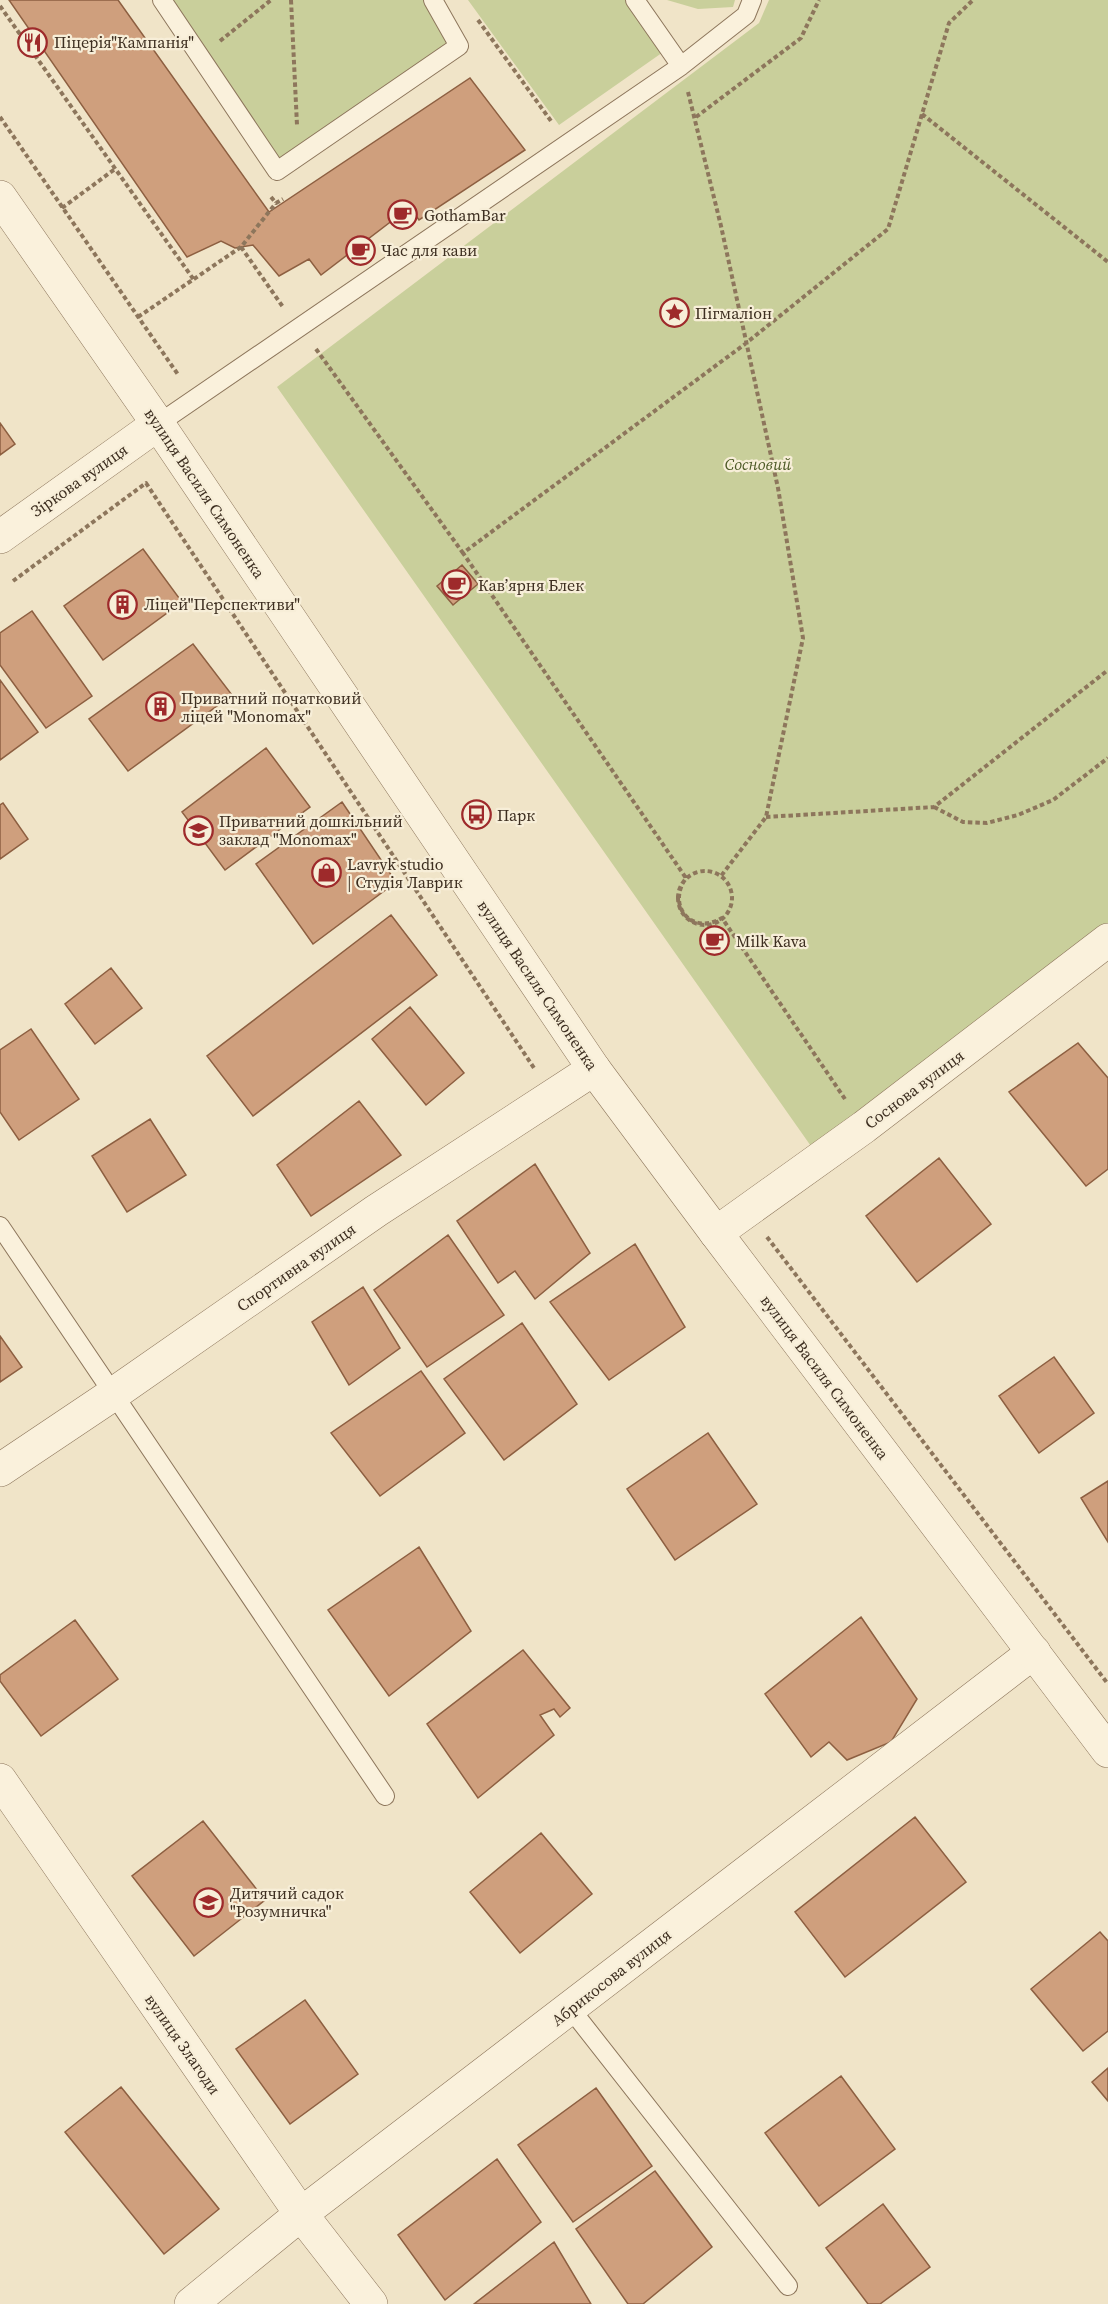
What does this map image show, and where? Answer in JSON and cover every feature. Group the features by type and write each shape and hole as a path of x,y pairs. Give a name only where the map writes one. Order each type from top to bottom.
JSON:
{"street":[{"name":"вулиця Василя Симоненка","path":"0,197 158,424 594,1068 1108,1751"},
{"name":"Зіркова вулиця","path":"0,537 158,424"},
{"name":"Соснова вулиця","path":"716,1233 864,1127 1108,940"},
{"name":"Спортивна вулиця","path":"0,1470 376,1211 594,1068"},
{"name":"Абрикосова вулиця","path":"191,2304 302,2214 1034,1652"},
{"name":"вулиця Злагоди","path":"0,1780 302,2214 371,2304"}],"lane":[{"path":"162,0 277,171 459,46 433,0"},
{"path":"635,0 681,66"},
{"path":"158,424 195,399 295,321 568,143 681,66 746,15 752,0"},
{"path":"0,1226 385,1796"},
{"path":"570,2008 788,2286"}],"path":[{"path":"200,56 271,0"},
{"path":"291,0 299,156"},
{"path":"721,876 766,817 803,638 778,488 696,117 801,38 819,0"},
{"path":"463,553 745,344 888,229 949,23 974,0"},
{"path":"0,6 194,280"},
{"path":"477,19 568,143"},
{"path":"922,114 1108,262"},
{"path":"0,117 195,399"},
{"path":"62,208 115,169"},
{"path":"270,195 276,203"},
{"path":"138,317 241,247 276,203 285,197"},
{"path":"241,247 463,553 686,878"},
{"path":"12,581 146,483 553,1096"},
{"path":"934,807 1108,670"},
{"path":"766,817 934,807 963,822 987,823 1018,815 1053,801 1108,758"},
{"path":"703,871 721,876 730,888 731,897 731,905 722,918 714,923 696,923 685,916 679,905 678,894 686,878 703,871"},
{"path":"722,918 864,1127"},
{"path":"746,1210 1108,1684"}],"green space":[{"path":"169,0 426,0 448,43 278,161"},
{"path":"468,0 631,0 666,50 559,125"},
{"path":"667,0 735,0 733,7 698,9"},
{"name":"Сосновий","path":"769,0 1108,0 1108,937 820,1159 277,387 759,23"}],"building":[{"path":"9,0 118,0 269,212 470,78 525,150 419,220 410,207 321,275 309,259 279,276 253,245 235,248 221,241 187,257"},
{"path":"0,423 15,444 0,455"},
{"name":"Ліцей\"Перспективи\"","path":"143,549 182,602 103,660 64,606"},
{"name":"Кавʼярня Блек","path":"462,565 478,584 453,605 437,586"},
{"path":"32,611 92,696 46,728 0,665 0,633"},
{"name":"Приватний початковий ліцей \"Monomax\"","path":"193,644 232,695 128,771 89,719"},
{"path":"0,680 38,732 0,760"},
{"path":"266,748 310,807 225,870 182,812"},
{"name":"Lavryk studio | Студія Лаврик","path":"342,802 396,882 313,944 256,864"},
{"path":"3,803 28,839 0,859 0,805"},
{"path":"391,915 437,975 253,1116 207,1056"},
{"name":"Milk Kava","path":"719,927 729,941 711,954 701,941"},
{"path":"111,968 142,1008 95,1044 65,1004"},
{"path":"410,1007 464,1073 426,1105 372,1039"},
{"path":"31,1029 79,1099 19,1140 0,1112 0,1050"},
{"path":"1078,1043 1108,1078 1108,1169 1086,1186 1009,1092"},
{"path":"359,1101 401,1155 311,1216 277,1165"},
{"path":"150,1119 186,1175 127,1212 92,1156"},
{"path":"939,1158 991,1224 917,1282 866,1216"},
{"path":"535,1164 590,1253 535,1299 515,1271 498,1283 457,1221"},
{"path":"448,1235 504,1315 427,1367 374,1290"},
{"path":"635,1244 685,1327 609,1380 550,1302"},
{"path":"363,1287 400,1348 349,1385 312,1322"},
{"path":"522,1323 577,1404 504,1460 444,1379"},
{"path":"0,1336 22,1367 0,1382"},
{"path":"1054,1357 1094,1413 1039,1453 999,1396"},
{"path":"421,1371 465,1433 380,1496 331,1433"},
{"path":"708,1433 757,1504 675,1560 627,1489"},
{"path":"1108,1481 1108,1542 1081,1498"},
{"path":"419,1547 471,1631 389,1696 328,1610"},
{"path":"861,1617 917,1699 891,1742 847,1760 829,1742 811,1757 765,1694"},
{"path":"75,1620 118,1679 41,1736 0,1681 0,1675"},
{"path":"523,1650 570,1708 560,1717 554,1709 540,1715 554,1735 478,1798 427,1724"},
{"path":"915,1817 966,1882 845,1977 795,1912"},
{"path":"203,1821 265,1900 194,1956 132,1876"},
{"path":"541,1833 592,1894 520,1953 470,1892"},
{"path":"1100,1932 1108,1941 1108,2031 1083,2051 1031,1989"},
{"path":"305,2000 358,2074 290,2124 236,2049"},
{"path":"1108,2068 1108,2101 1092,2082"},
{"path":"841,2076 895,2149 819,2206 765,2133"},
{"path":"121,2087 219,2209 164,2254 65,2132"},
{"path":"596,2088 652,2166 573,2222 518,2145"},
{"path":"497,2159 541,2222 445,2300 398,2235"},
{"path":"655,2171 712,2247 643,2304 628,2304 576,2229"},
{"path":"883,2204 930,2267 880,2304 868,2304 826,2248"},
{"path":"554,2242 591,2304 474,2304"}],"place":[{"name":"Піцерія\"Кампанія\"","path":"33,42"},
{"name":"GothamBar","path":"403,215"},
{"name":"Час для кави","path":"360,250"},
{"name":"Пігмаліон","path":"674,313"},
{"name":"Кавʼярня Блек","path":"457,585"},
{"name":"Ліцей\"Перспективи\"","path":"123,604"},
{"name":"Приватний початковий ліцей \"Monomax\"","path":"160,707"},
{"name":"Парк","path":"476,815"},
{"name":"Приватний дошкільний заклад \"Monomax\"","path":"198,830"},
{"name":"Lavryk studio | Студія Лаврик","path":"326,873"},
{"name":"Milk Kava","path":"715,941"},
{"name":"Дитячий садок \"Розумничка\"","path":"209,1902"}]}
